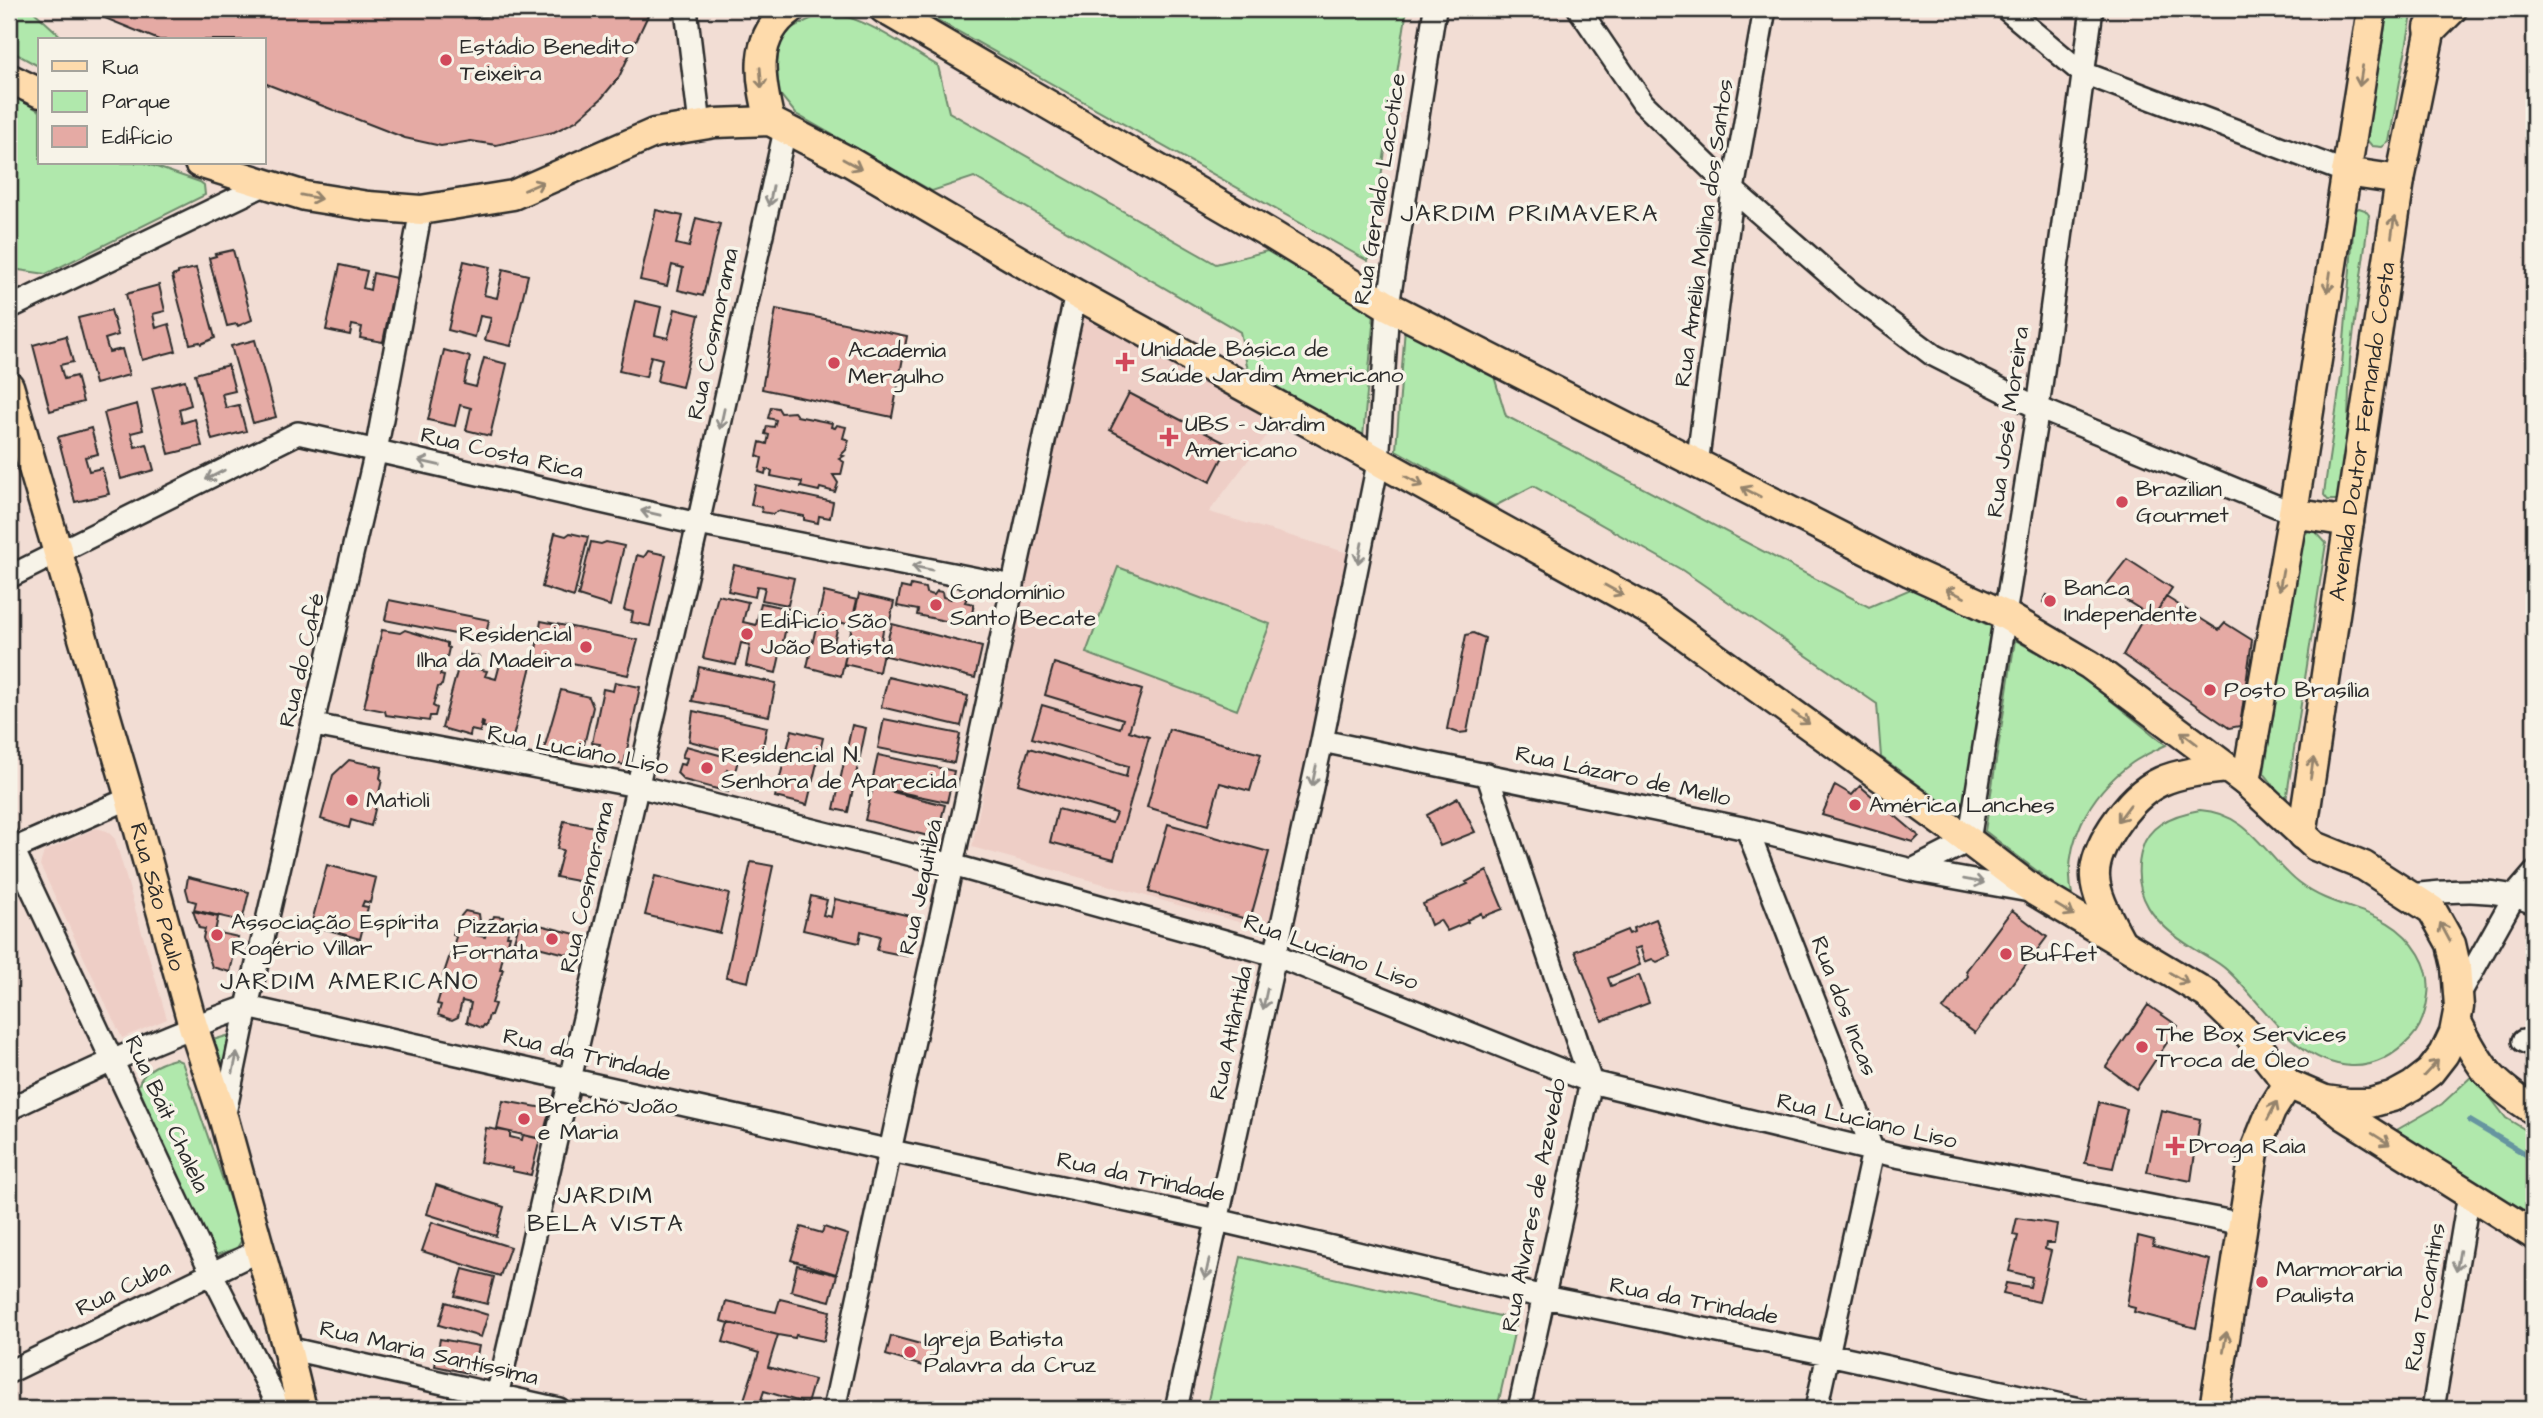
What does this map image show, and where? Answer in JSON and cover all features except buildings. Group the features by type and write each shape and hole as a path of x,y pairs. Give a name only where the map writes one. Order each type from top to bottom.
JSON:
{"main road":[{"path":"778,125 761,86 760,62 768,36 783,15 792,9"},
{"path":"202,164 264,185 317,198 368,206 421,210 513,195 654,133 700,125 778,125 850,162 1076,294 1378,463 1497,525 1654,613 2036,892 2207,995 2249,1035 2288,1084 2325,1100 2348,1104 2370,1102 2392,1097 2412,1086 2430,1072 2444,1054 2457,1009 2456,966 2445,930 2432,910 2364,866 2315,846 2236,775 2090,664 2005,615 1910,572 1388,306 1272,235 884,9"},
{"path":"2236,775 2293,513 2372,9"},
{"name":"Avenida Doutor Fernando Costa","path":"2302,835 2400,180 2438,15"},
{"path":"9,78 38,92"},
{"path":"2346,172 2400,180"},
{"name":"Rua São Paulo","path":"9,386 130,798 193,1026 224,1119 302,1409"},
{"path":"2293,513 2349,522"},
{"path":"2121,942 2100,899 2095,877 2107,836 2132,801 2146,788 2165,779 2202,770 2236,775"},
{"path":"2457,1009 2482,1068 2492,1080 2534,1110"},
{"path":"2214,1409 2255,1153 2271,1111 2288,1084"},
{"path":"2325,1100 2344,1116 2534,1235"}],"street":[{"path":"686,9 700,125"},
{"name":"Rua Geraldo Lacotice","path":"1378,463 1388,306 1435,9"},
{"path":"1579,9 1643,103 1733,190 1852,294 1933,355 2038,408 2293,513"},
{"name":"Rua Amélia Molina dos Santos","path":"1698,465 1733,190 1765,9"},
{"path":"2006,9 2081,72 2346,172"},
{"name":"Rua José Moreira","path":"1969,841 2038,408 2081,72 2092,9"},
{"name":"Rua Cosmorama","path":"496,1402 698,524 778,125"},
{"path":"9,308 264,185"},
{"name":"Rua do Café","path":"224,1119 247,1007 376,451 421,210"},
{"name":"Rua Jequitibá","path":"834,1409 1076,294"},
{"name":"Rua Costa Rica","path":"9,577 298,433 698,524 1013,586"},
{"name":"Rua Atlântida","path":"1177,1409 1322,741 1378,463"},
{"name":"Rua Luciano Liso","path":"314,725 637,786 952,865 1275,955 1591,1082 1873,1151 2243,1224"},
{"name":"Rua Lázaro de Mello","path":"1322,741 1747,829 1912,870 2036,892"},
{"name":"Rua Alvares de Azevedo","path":"1487,774 1591,1082 1518,1409"},
{"path":"10,847 130,798"},
{"name":"Rua dos Incas","path":"1747,829 1873,1151"},
{"path":"1912,870 1969,841"},
{"name":"Rua Bait Chalela","path":"10,847 212,1274 280,1409"},
{"path":"2457,1009 2525,899 2534,873"},
{"path":"2409,895 2461,890 2525,899"},
{"path":"9,1109 112,1060 247,1007"},
{"name":"Rua da Trindade","path":"247,1007 891,1151 1217,1220 1544,1297 1828,1354 2080,1409"},
{"path":"1816,1409 1873,1151"},
{"name":"Rua Tocantins","path":"2432,1409 2469,1194"},
{"name":"Rua Cuba","path":"9,1372 260,1250"},
{"name":"Rua Maria Santíssima","path":"287,1348 496,1402 559,1409"}],"shaded area":[{"path":"1081,306 1281,417 1209,512 1355,555 1267,930 972,847","holes":["1054,663 1142,690 1129,731 1149,737 1113,858 1050,842 1058,809 1112,823 1116,813 1018,784 1029,748 1126,777 1128,766 1032,738 1120,728 1123,719 1045,695","1169,729 1260,754 1250,791 1220,783 1208,824 1147,807","1168,824 1269,852 1250,920 1149,892"]},
{"path":"96,828 107,831 115,839 167,1019 122,1038 40,865 44,852"}],"green space":[{"path":"9,9 31,9 63,38 38,38 38,66 9,50"},
{"path":"918,9 1407,9 1368,261"},
{"path":"2388,9 2413,9 2389,142 2382,147 2372,146 2366,139"},
{"path":"823,13 837,14 867,25 938,66 949,112 1216,264 1267,251 1374,314 1363,437 1249,375 1240,332 974,177 932,191 796,114 778,92 779,45 791,28"},
{"path":"9,94 38,110 38,164 148,164 204,185 205,195 46,274 9,267"},
{"path":"2359,208 2369,215 2350,360 2347,451 2338,500 2328,500 2324,495 2341,377 2355,210"},
{"path":"1405,327 1493,373 1506,416 1869,607 1913,588 1992,627 1963,818 1881,757 1877,704 1682,570 1533,486 1495,506 1396,450"},
{"path":"2308,531 2315,531 2326,543 2286,801 2264,773 2302,538"},
{"path":"1118,567 1270,624 1237,710 1086,653"},
{"path":"2015,640 2083,678 2166,745 2132,763 2103,790 2091,806 2075,841 2071,860 2073,899 1985,831"},
{"path":"2200,810 2232,819 2256,838 2287,873 2315,893 2379,918 2407,938 2424,964 2428,990 2421,1024 2405,1044 2384,1059 2360,1066 2331,1062 2313,1054 2282,1030 2224,967 2179,939 2157,919 2148,907 2139,881 2142,849 2157,826 2182,814"},
{"path":"230,1035 223,1073 213,1040"},
{"path":"175,1059 182,1062 243,1238 237,1248 210,1257 138,1086 140,1080 152,1068"},
{"path":"2473,1075 2506,1118 2534,1135 2534,1219 2395,1131 2442,1104"},
{"path":"1241,1257 1517,1320 1497,1409 1206,1409"}],"waterway":[{"path":"2470,1121 2534,1159"}],"place":[{"name":"Estádio Benedito Teixeira","path":"446,60"},
{"name":"Unidade Básica de Saúde Jardim Americano","path":"1125,362"},
{"name":"Academia Mergulho","path":"834,363"},
{"name":"UBS - Jardim Americano","path":"1169,437"},
{"name":"Brazilian Gourmet","path":"2122,502"},
{"name":"Banca Independente","path":"2050,601"},
{"name":"Condomínio Santo Becate","path":"936,605"},
{"name":"Edificio São João Batista","path":"747,634"},
{"name":"Residencial Ilha da Madeira","path":"586,647"},
{"name":"Posto Brasília","path":"2210,690"},
{"name":"Residencial N. Senhora de Aparecida","path":"707,768"},
{"name":"Matioli","path":"352,800"},
{"name":"América Lanches","path":"1855,805"},
{"name":"Associação Espírita Rogério Villar","path":"217,935"},
{"name":"Pizzaria Fornata","path":"552,939"},
{"name":"Buffet","path":"2006,954"},
{"name":"The Box Services Troca de Óleo","path":"2142,1047"},
{"name":"Brechó João e Maria","path":"524,1119"},
{"name":"Droga Raia","path":"2175,1146"},
{"name":"Marmoraria Paulista","path":"2262,1282"},
{"name":"Igreja Batista Palavra da Cruz","path":"910,1352"}],"district":[{"name":"JARDIM PRIMAVERA","path":"1530,214"},
{"name":"JARDIM AMERICANO","path":"350,982"},
{"name":"JARDIM BELA VISTA","path":"606,1210"}]}
